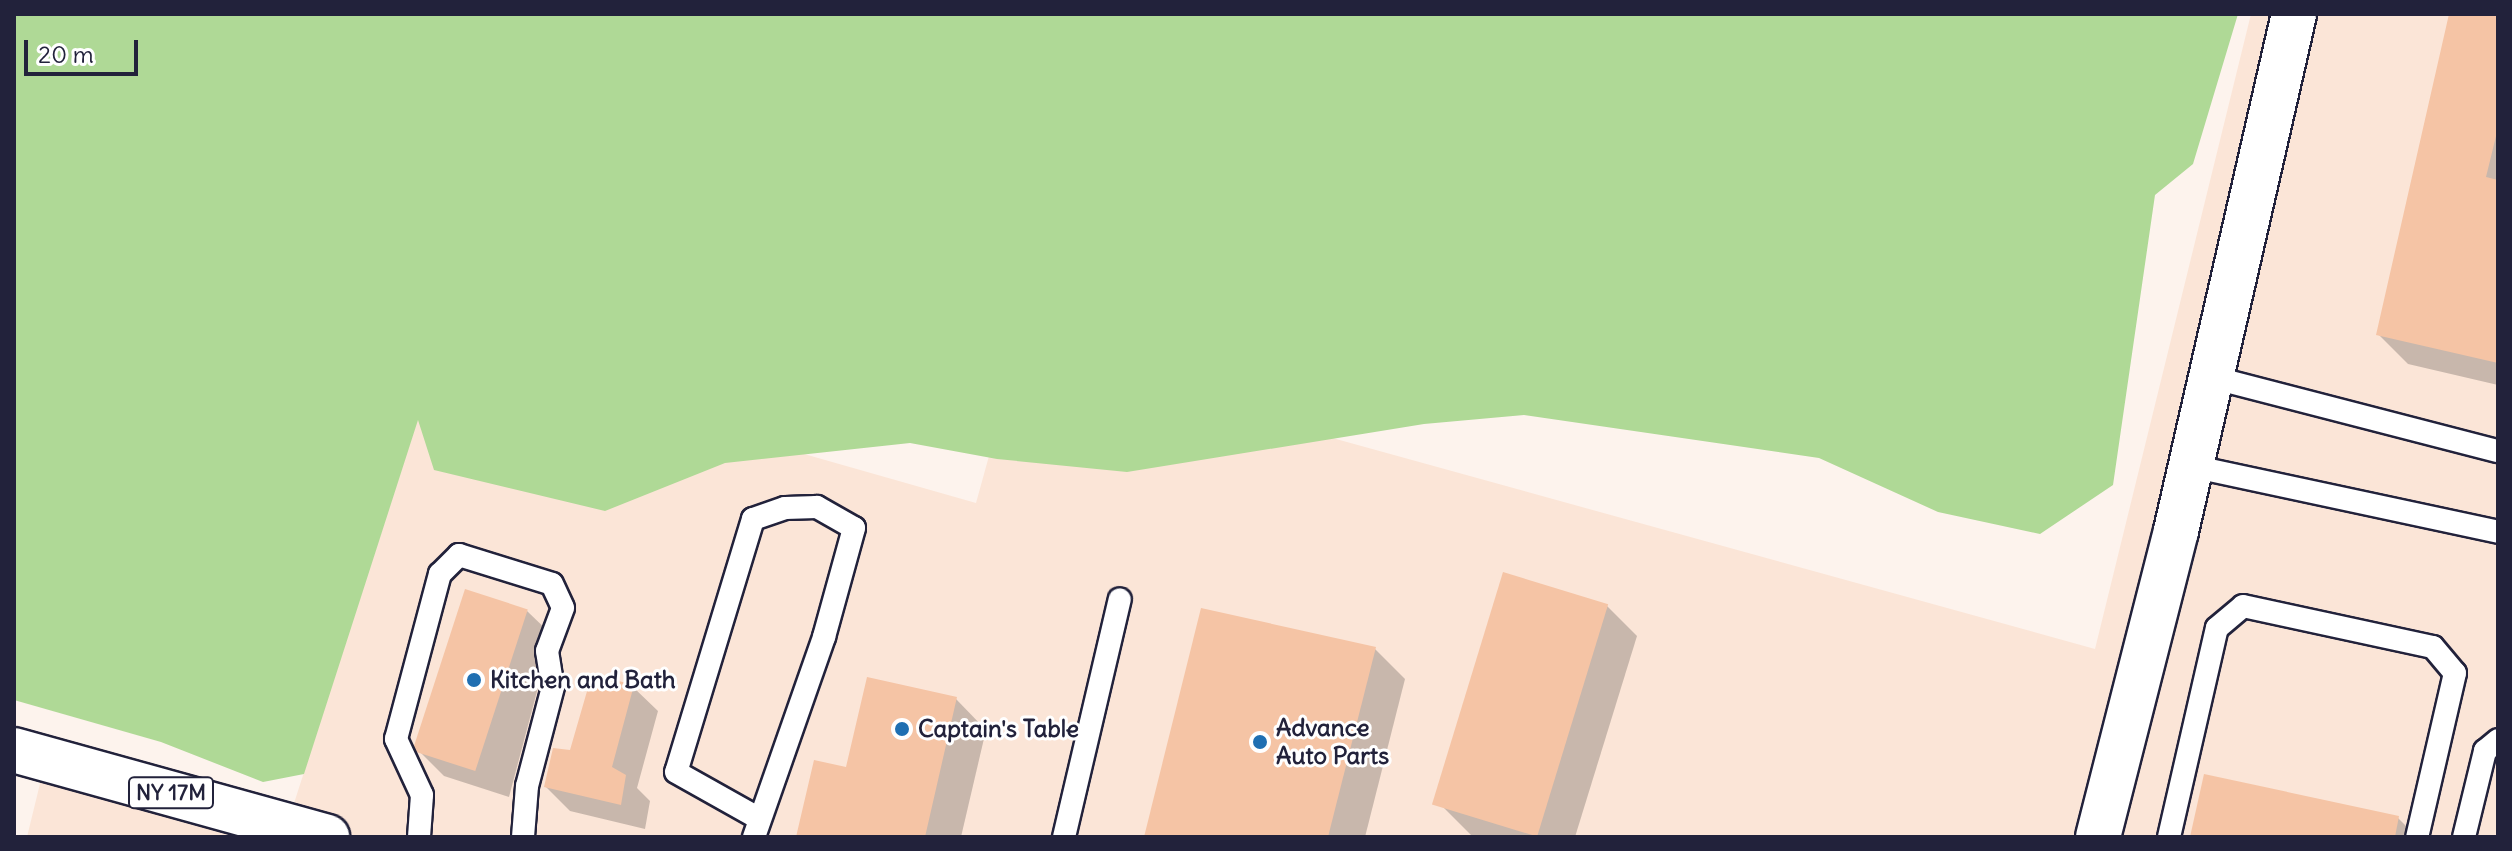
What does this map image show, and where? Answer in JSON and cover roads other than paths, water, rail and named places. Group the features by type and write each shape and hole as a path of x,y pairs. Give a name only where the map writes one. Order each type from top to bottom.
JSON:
{"street":[{"path":"2098,837 2191,466 2294,14"},
{"name":"NY 17M","path":"14,750 327,837"}],"lane":[{"path":"2211,377 2498,451"},
{"path":"2191,466 2498,532"},
{"path":"817,507 854,528 824,637 756,828 676,772 753,519 785,508 817,507"},
{"path":"419,837 422,795 396,739 440,574 459,555 552,584 563,608 547,651 553,687 527,786 523,837"},
{"path":"1064,837 1120,599"},
{"path":"2169,837 2217,628 2243,606 2433,647 2455,673 2417,837"},
{"path":"2464,837 2485,751 2498,740"}],"place":[{"name":"Kitchen and Bath","path":"474,680"},
{"name":"Captain's Table","path":"902,729"},
{"name":"Advance Auto Parts","path":"1260,742"}]}
